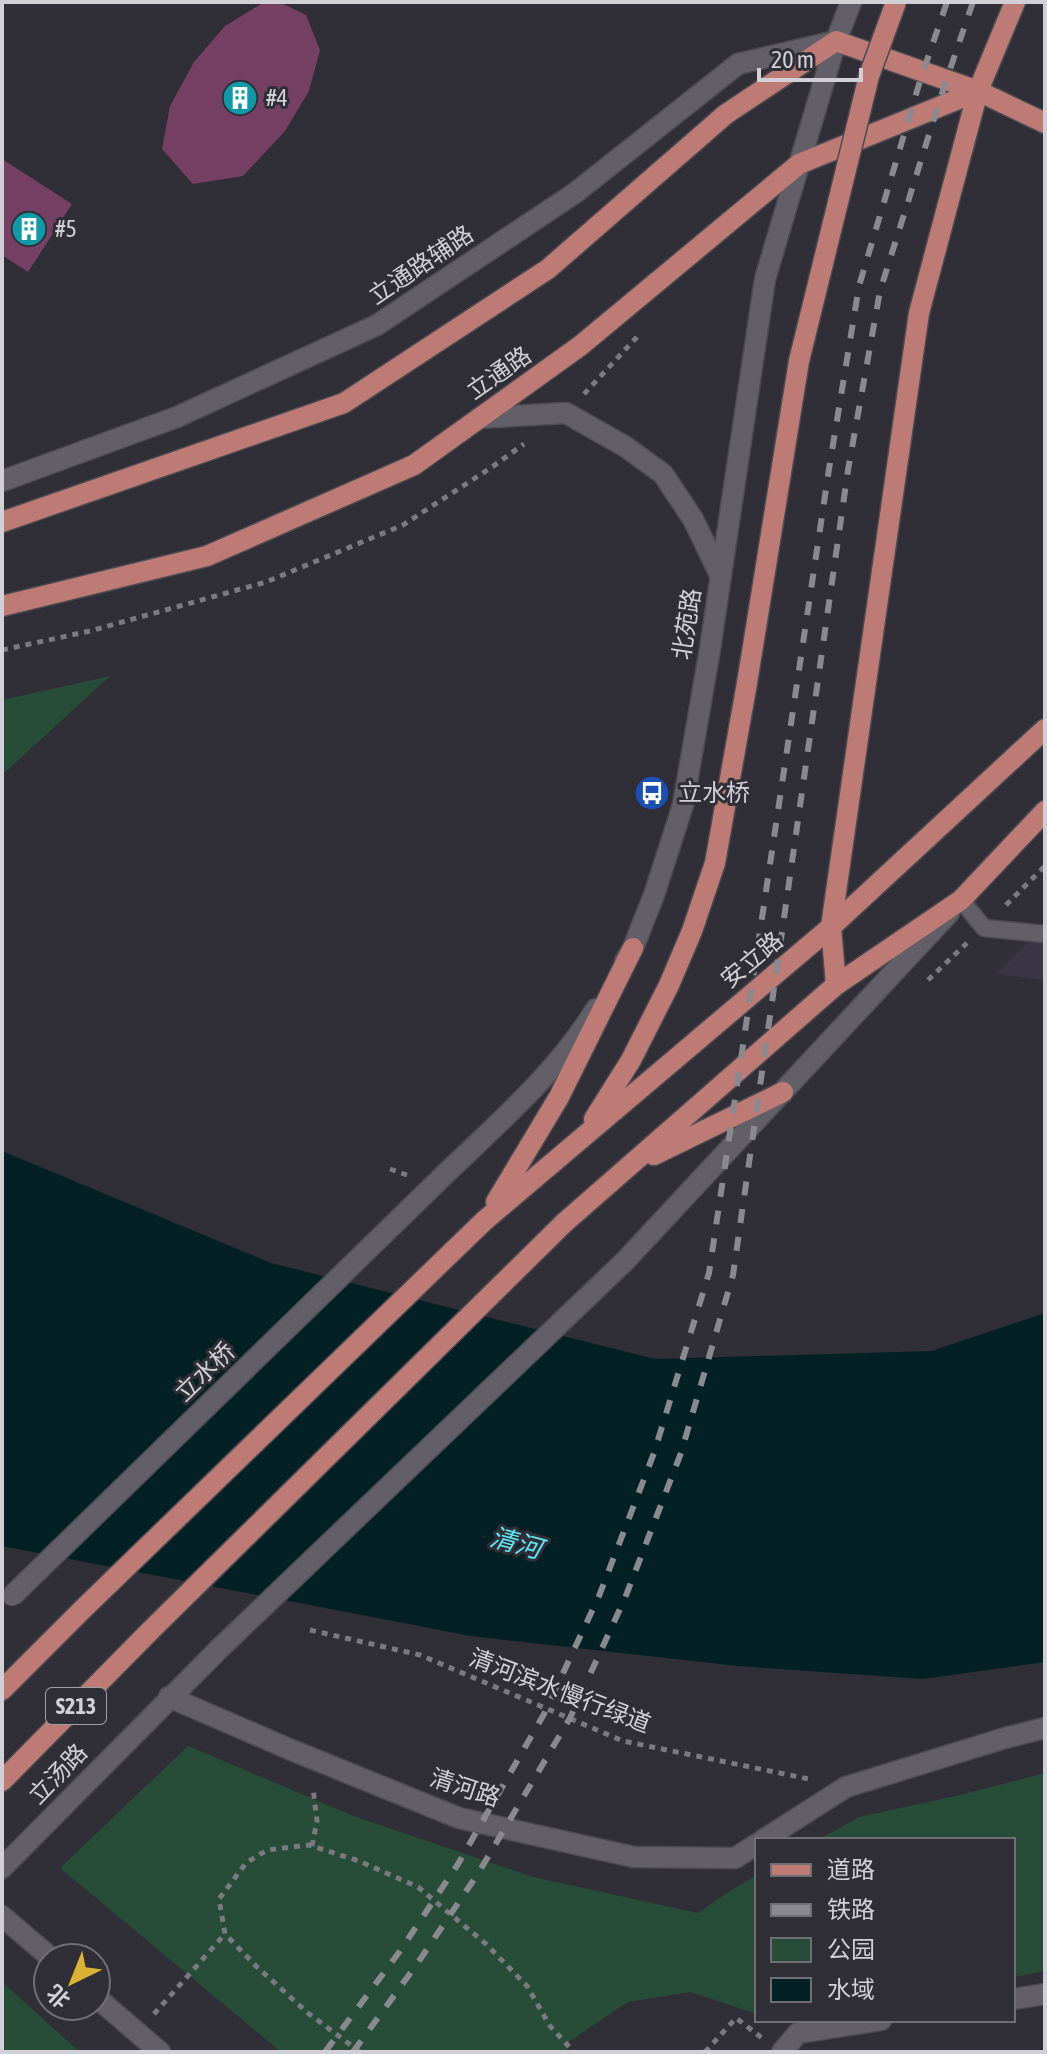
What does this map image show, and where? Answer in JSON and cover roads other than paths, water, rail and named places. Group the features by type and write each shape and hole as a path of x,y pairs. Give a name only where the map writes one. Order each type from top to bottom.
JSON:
{"main road":[{"path":"586,1133 631,1060 669,985 692,931 715,863 799,361 869,76 896,2"},
{"path":"836,985 831,927 919,313 978,91 1015,2"},
{"path":"2,522 344,403 548,269 726,114 836,41 978,91 1045,123"},
{"name":"立通路","path":"2,606 207,556 414,465 580,346 799,164 978,91"},
{"name":"安立路","path":"484,1221 831,927 1045,729"},
{"path":"629,1167 836,985 961,900 1045,811"},
{"path":"484,1221 553,1109 633,948"},
{"path":"629,1167 783,1092"},
{"name":"立汤路","path":"2,1781 564,1223 629,1167"},
{"name":"S213","path":"2,1690 484,1221"}],"street":[{"name":"北苑路","path":"434,1185 543,1079 586,1024 633,948 654,895 683,805 721,577 765,279 836,41 851,2"},
{"name":"立通路辅路","path":"2,481 177,417 377,325 575,193 738,64 836,41"},
{"path":"479,418 566,413 626,447 663,474 693,519 721,577"},
{"path":"783,1092 961,900"},
{"name":"立汤路","path":"2,1868 169,1697 625,1261 783,1092"},
{"name":"立水桥","path":"7,1600 434,1185"},
{"name":"清河路","path":"169,1697 459,1818 634,1857 735,1858 755,1845"},
{"path":"766,1838 846,1787 1045,1728"},
{"path":"2,1916 32,1942"},
{"path":"1015,1999 1045,1994"},
{"path":"112,2011 160,2052"},
{"path":"776,2048 798,2033 868,2022"}],"lane":[{"path":"961,900 984,928 1045,934"}],"water":[{"name":"清河","path":"2,1151 271,1263 655,1359 932,1351 1045,1313 1045,1662 923,1679 738,1666 471,1636 2,1546"}],"railway":[{"path":"325,2052 400,1951 458,1864 544,1714 599,1596 654,1453 709,1273 859,286 920,81 947,2"},
{"path":"353,2052 479,1872 570,1718 625,1598 681,1453 733,1275 848,470 880,291 973,2"}],"place":[{"name":"#4","path":"240,98"},
{"name":"#5","path":"29,229"},
{"name":"立水桥","path":"652,793"}]}
